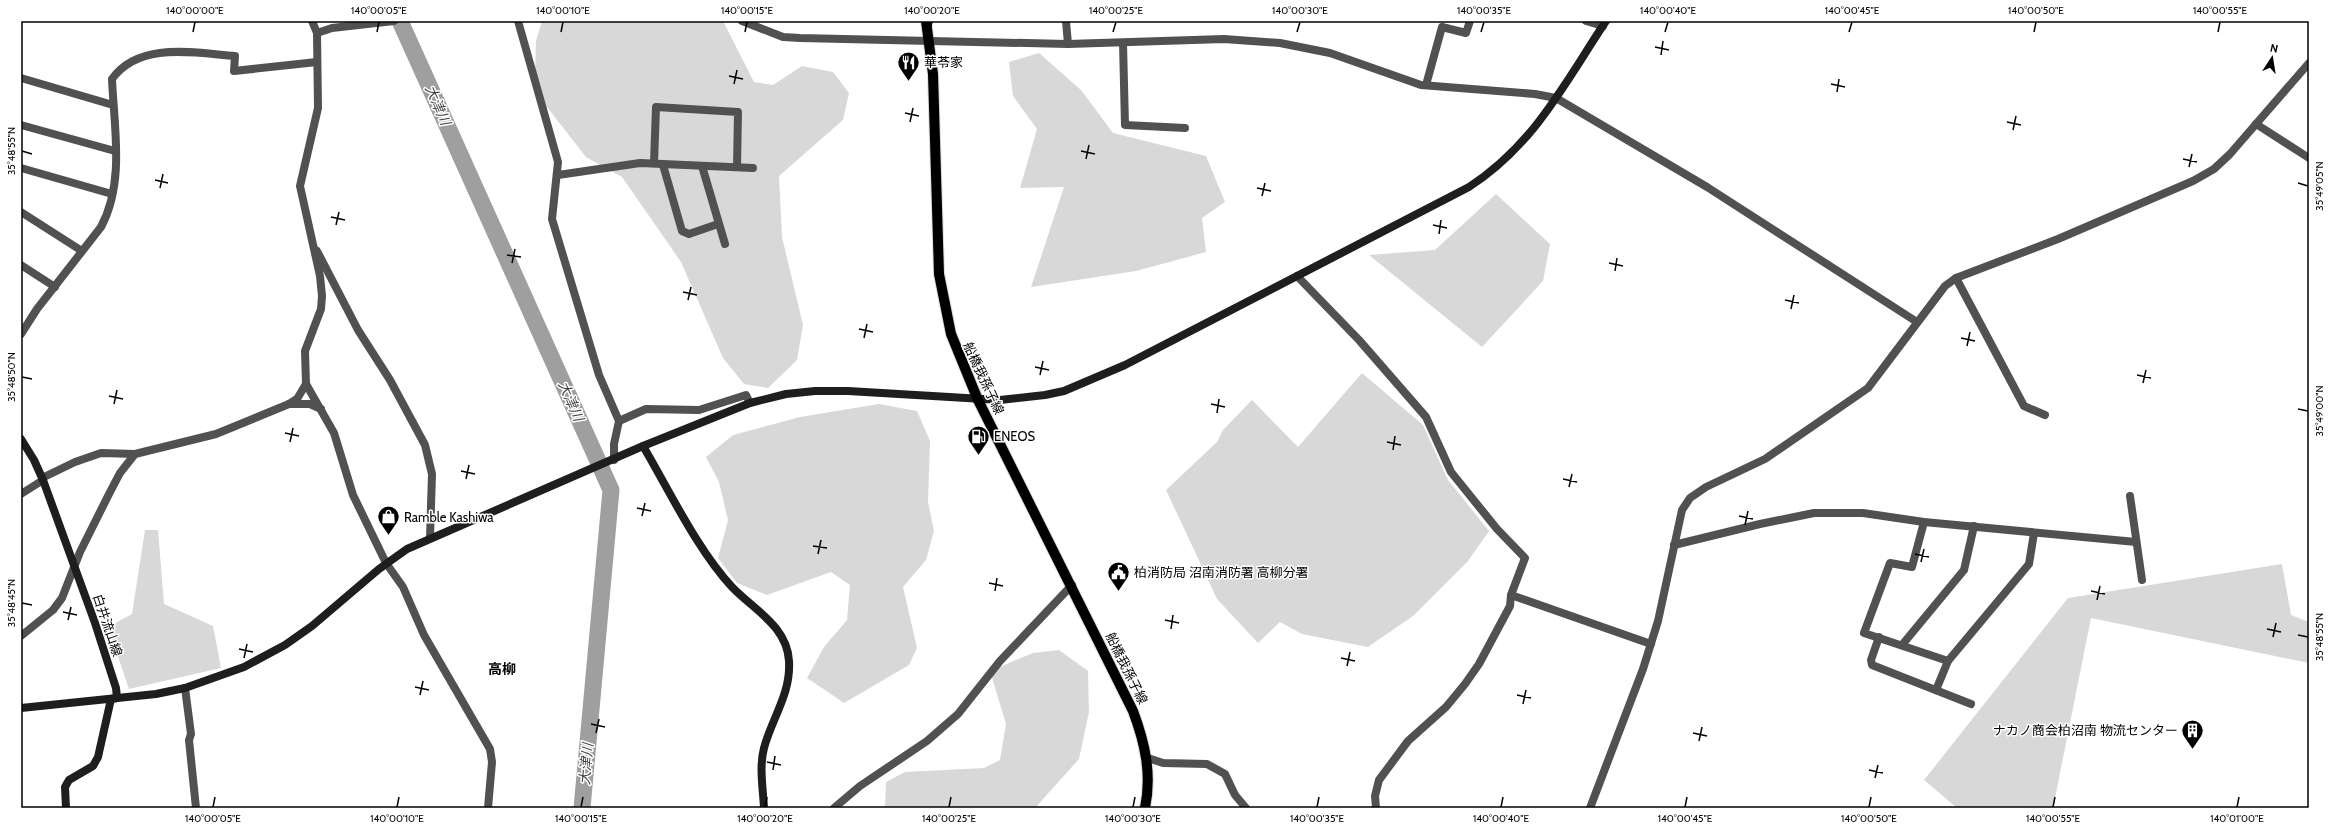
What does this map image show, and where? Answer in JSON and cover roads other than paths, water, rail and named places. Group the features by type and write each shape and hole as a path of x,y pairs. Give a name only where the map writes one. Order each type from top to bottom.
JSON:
{"main road":[{"name":"船橋我孫子線","path":"926,21 930,40 939,274 951,334 978,400 1072,585 1133,711 1148,758 1148,784 1145,808"}],"street":[{"path":"312,21 317,33 318,108 300,186 314,247 322,296 320,309 305,352 306,384 334,433 353,495 386,564 403,587 424,635 490,749 492,762 488,808"},
{"path":"317,33 332,28 392,21"},
{"path":"518,21 558,162 558,175 552,219 599,375 619,421 612,461"},
{"path":"742,21 783,37 1068,44 1123,43 1192,38 1280,43 1330,53 1392,76 1426,85 1556,98 1707,187 1917,322"},
{"path":"1066,21 1068,44"},
{"path":"1426,85 1442,27 1466,33 1470,21"},
{"path":"21,708 114,699 185,688 244,667 285,645 312,626 406,549 612,461 643,446 750,403 786,394 815,391 848,391 978,400 1015,398 1064,391 1125,365 1469,187 1491,173 1526,139 1556,98 1604,23 1586,21"},
{"path":"1123,43 1125,125 1185,128"},
{"path":"21,334 54,287 101,227 106,217 116,175 116,126 113,105 112,79 116,73 128,64 159,52 235,56 234,71 317,62"},
{"path":"1590,808 1621,731 1651,644 1682,510 1690,498 1706,487 1765,459 1868,388 1917,322 1946,286 1956,278 2058,239 2194,181 2214,168 2230,154 2309,63"},
{"path":"21,78 113,105"},
{"path":"654,163 656,107 738,112 737,167"},
{"path":"2256,124 2309,158"},
{"path":"21,125 115,151"},
{"path":"558,175 640,163 753,168"},
{"path":"663,164 682,231 689,234 718,224"},
{"path":"702,166 725,244"},
{"path":"21,168 112,194"},
{"path":"21,212 82,251"},
{"path":"314,247 323,260 355,324 390,380 425,445 432,474 430,538"},
{"path":"21,265 54,287"},
{"path":"1297,276 1359,340 1426,417 1451,472 1497,529 1525,558 1511,595 1510,606 1501,626 1465,684 1446,707 1408,740 1379,780 1375,796 1376,808"},
{"path":"1956,278 2024,406 2045,415"},
{"path":"21,494 42,479 75,462 101,453 135,454 216,434 289,404 297,399 306,384"},
{"path":"619,421 646,409 699,410 746,395 750,403"},
{"path":"289,404 310,404 321,409"},
{"name":"白井流山線","path":"21,439 34,460 42,479 75,568 116,688 117,698 111,699 98,757 93,766 69,780 65,787 66,808"},
{"path":"643,446 704,550 732,587 775,626 786,647 789,661 788,682 783,703 764,748 762,761 764,808"},
{"path":"21,636 53,610 62,598 117,480 135,454"},
{"path":"2130,496 2142,580"},
{"path":"1674,545 1760,524 1814,513 1863,513 1924,522 2136,542"},
{"path":"1924,522 1912,567 1890,563 1864,633 1948,661"},
{"path":"1902,645 1964,570 1974,526"},
{"path":"1936,690 1948,661 2029,564 2034,533"},
{"path":"834,808 860,786 927,741 958,714 1000,661 1072,585"},
{"path":"1511,595 1651,644"},
{"path":"1879,637 1871,660 1872,665 1971,704"},
{"path":"185,688 191,734 189,740 196,808"},
{"path":"1148,758 1163,763 1207,764 1225,774 1235,795 1246,808"}],"waterway":[{"name":"大津川","path":"400,21 611,490 582,808"}],"place":[{"name":"華苓家","path":"908,82"},
{"name":"ENEOS","path":"978,456"},
{"name":"Ramble Kashiwa","path":"388,536"},
{"name":"柏消防局 沼南消防署 高柳分署","path":"1118,592"},
{"name":"ナカノ商会柏沼南 物流センター","path":"2193,750"}],"district":[{"name":"高柳","path":"502,669"}]}
